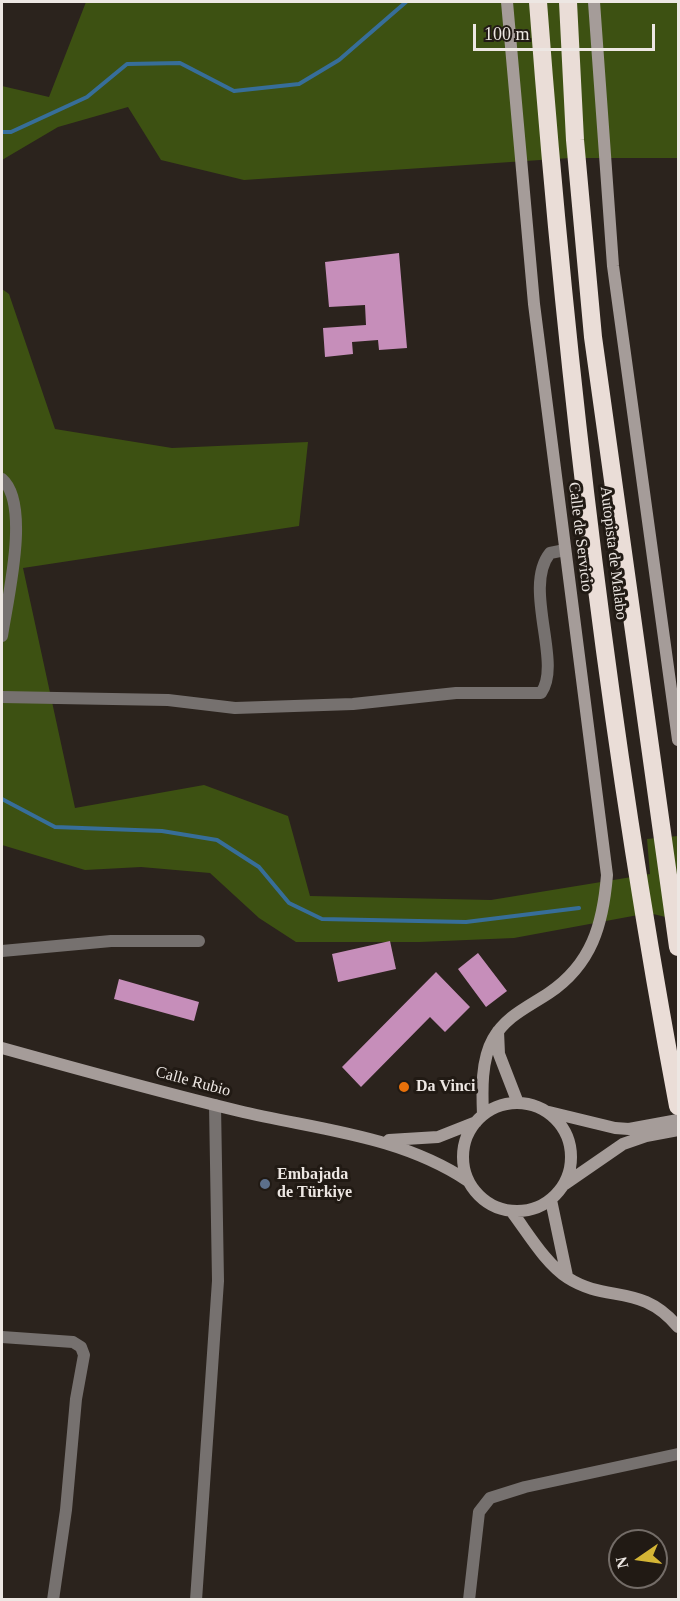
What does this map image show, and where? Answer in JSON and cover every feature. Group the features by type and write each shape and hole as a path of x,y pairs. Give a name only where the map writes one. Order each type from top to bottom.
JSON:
{"highway":[{"name":"Autopista de Malabo","path":"538,2 554,212 576,421 612,702 659,1004 678,1106"},
{"name":"Autopista de Malabo","path":"567,2 575,140 593,338 678,946"}],"street":[{"name":"Calle de Servicio","path":"480,1118 487,1055 498,1031 520,1010 551,992 586,957 599,931 605,904 607,875 534,304 507,2"},
{"path":"594,2 614,266 673,656 678,740"},
{"path":"2,479 12,497 18,537 2,636"},
{"path":"2,698 168,700 235,708 353,704 456,693 541,693 548,676 541,619 541,591 545,564 550,553 566,550"},
{"path":"2,951 111,941 199,940"},
{"path":"498,1031 499,1054 518,1103"},
{"name":"Calle Rubio","path":"2,1048 215,1105 378,1139 428,1158 468,1181"},
{"path":"678,1120 645,1131 616,1148 565,1184 551,1200 539,1207 512,1212 494,1207 479,1196 468,1181 464,1166 464,1150 468,1135 480,1118 494,1108 518,1103 615,1128 645,1131 678,1130"},
{"path":"196,1599 218,1281 215,1105"},
{"path":"545,1111 558,1122 569,1144 570,1168 565,1184"},
{"name":"Calle Rubio","path":"378,1139 425,1139 480,1118"},
{"path":"551,1200 567,1278"},
{"path":"512,1212 555,1267 567,1278 587,1286 647,1301 669,1316 678,1328"},
{"path":"2,1337 73,1342 81,1347 84,1355 76,1400 66,1510 53,1599"},
{"path":"469,1599 479,1512 490,1498 525,1487 678,1454"}],"green space":[{"path":"86,2 678,2 678,158 570,158 244,180 161,160 128,107 58,127 2,160 2,86 49,97"},
{"path":"2,289 9,294 55,429 172,448 308,442 299,526 23,568 75,808 204,785 288,816 310,896 491,900 650,874 647,839 678,836 678,920 649,913 514,938 420,942 296,942 259,918 210,873 141,867 85,870 2,845"}],"building":[{"path":"399,253 407,348 379,350 378,340 352,342 353,354 325,357 323,328 366,325 365,305 329,307 325,262"},
{"path":"390,941 396,969 338,982 332,954"},
{"path":"478,953 507,991 486,1007 458,969"},
{"path":"436,972 470,1007 445,1032 430,1017 361,1087 342,1067"},
{"path":"119,979 199,1002 194,1021 114,999"}],"waterway":[{"path":"2,132 11,132 87,97 127,64 180,63 234,91 299,84 339,60 406,2"},
{"path":"2,799 55,827 162,831 217,840 259,867 289,903 322,919 466,922 579,908"}],"place":[{"name":"Da Vinci","path":"404,1087"},
{"name":"Embajada de Türkiye","path":"265,1184"}]}
